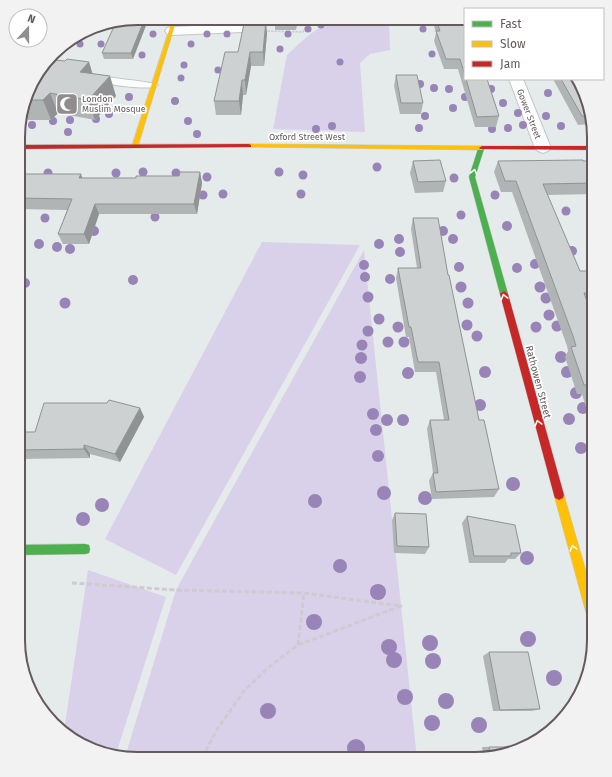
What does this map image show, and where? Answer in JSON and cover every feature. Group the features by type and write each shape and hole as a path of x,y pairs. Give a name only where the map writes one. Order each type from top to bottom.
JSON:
{"street":[{"path":"135,146 173,25"},
{"path":"171,31 242,28 245,25"},
{"name":"Gower Street","path":"516,80 543,148"},
{"name":"Oxford Street West","path":"25,147 587,148"},
{"name":"Rathowen Street","path":"481,149 472,177 475,191 587,583"},
{"path":"25,550 85,549"}],"lane":[{"path":"47,71 142,85 154,85"}],"path":[{"path":"263,31 302,32 306,25"},
{"path":"72,583 176,590 304,592 401,606 298,645 270,666 244,691 218,728 205,752"},
{"path":"298,645 304,592"}],"shaded area":[{"path":"389,25 390,50 370,54 360,63 365,132 273,129 287,55 306,37 323,26"},
{"path":"262,242 360,245 176,575 105,539"},
{"path":"364,250 416,752 127,752 176,590"},
{"path":"88,570 166,597 117,750 101,746 81,737 65,725"}],"building":[{"path":"142,25 131,53 102,53 114,27"},
{"path":"244,25 266,25 263,52 250,52 245,80 242,80 239,101 214,101 225,52 238,52"},
{"path":"438,25 464,25 464,73 460,59 446,59 436,31 440,31"},
{"path":"67,59 89,62 80,72 110,76 88,100 50,93 43,100 31,100 40,81 48,69 56,60 65,61"},
{"path":"396,75 417,75 423,103 401,103"},
{"path":"466,80 487,80 499,116 477,117"},
{"path":"562,80 572,81 583,108 585,116 582,116"},
{"path":"440,160 446,181 418,182 413,161"},
{"path":"498,161 587,161 587,183 543,184 580,271 587,271 587,293 584,293 587,301 587,385 584,385 571,347 576,346 573,336 516,181 505,181"},
{"path":"180,172 200,172 194,204 95,204 84,234 58,234 72,199 25,198 25,174 81,174 79,178 179,176"},
{"path":"413,218 438,218 448,275 479,420 484,420 499,489 436,492 433,473 438,473 430,420 449,420 439,362 418,362 411,327 409,327 398,268 421,268"},
{"path":"109,400 140,408 115,454 84,445 84,449 25,450 25,432 35,432 44,403 107,403"},
{"path":"395,513 426,514 429,547 397,546"},
{"path":"467,516 515,525 521,553 511,553 511,556 474,556"},
{"path":"489,652 528,652 540,709 500,710"},
{"path":"489,747 508,747 497,750 489,751"}],"traffic: fast":[{"path":"481,149 472,177 504,294"},
{"path":"25,550 85,549"}],"traffic: slow":[{"path":"135,146 173,25"},
{"path":"249,146 482,148"},
{"path":"559,495 587,595"}],"traffic: jam":[{"path":"25,147 249,146"},
{"path":"482,148 587,148"},
{"path":"504,294 559,495"}],"place":[{"name":"London Muslim Mosque","path":"67,104"}]}
